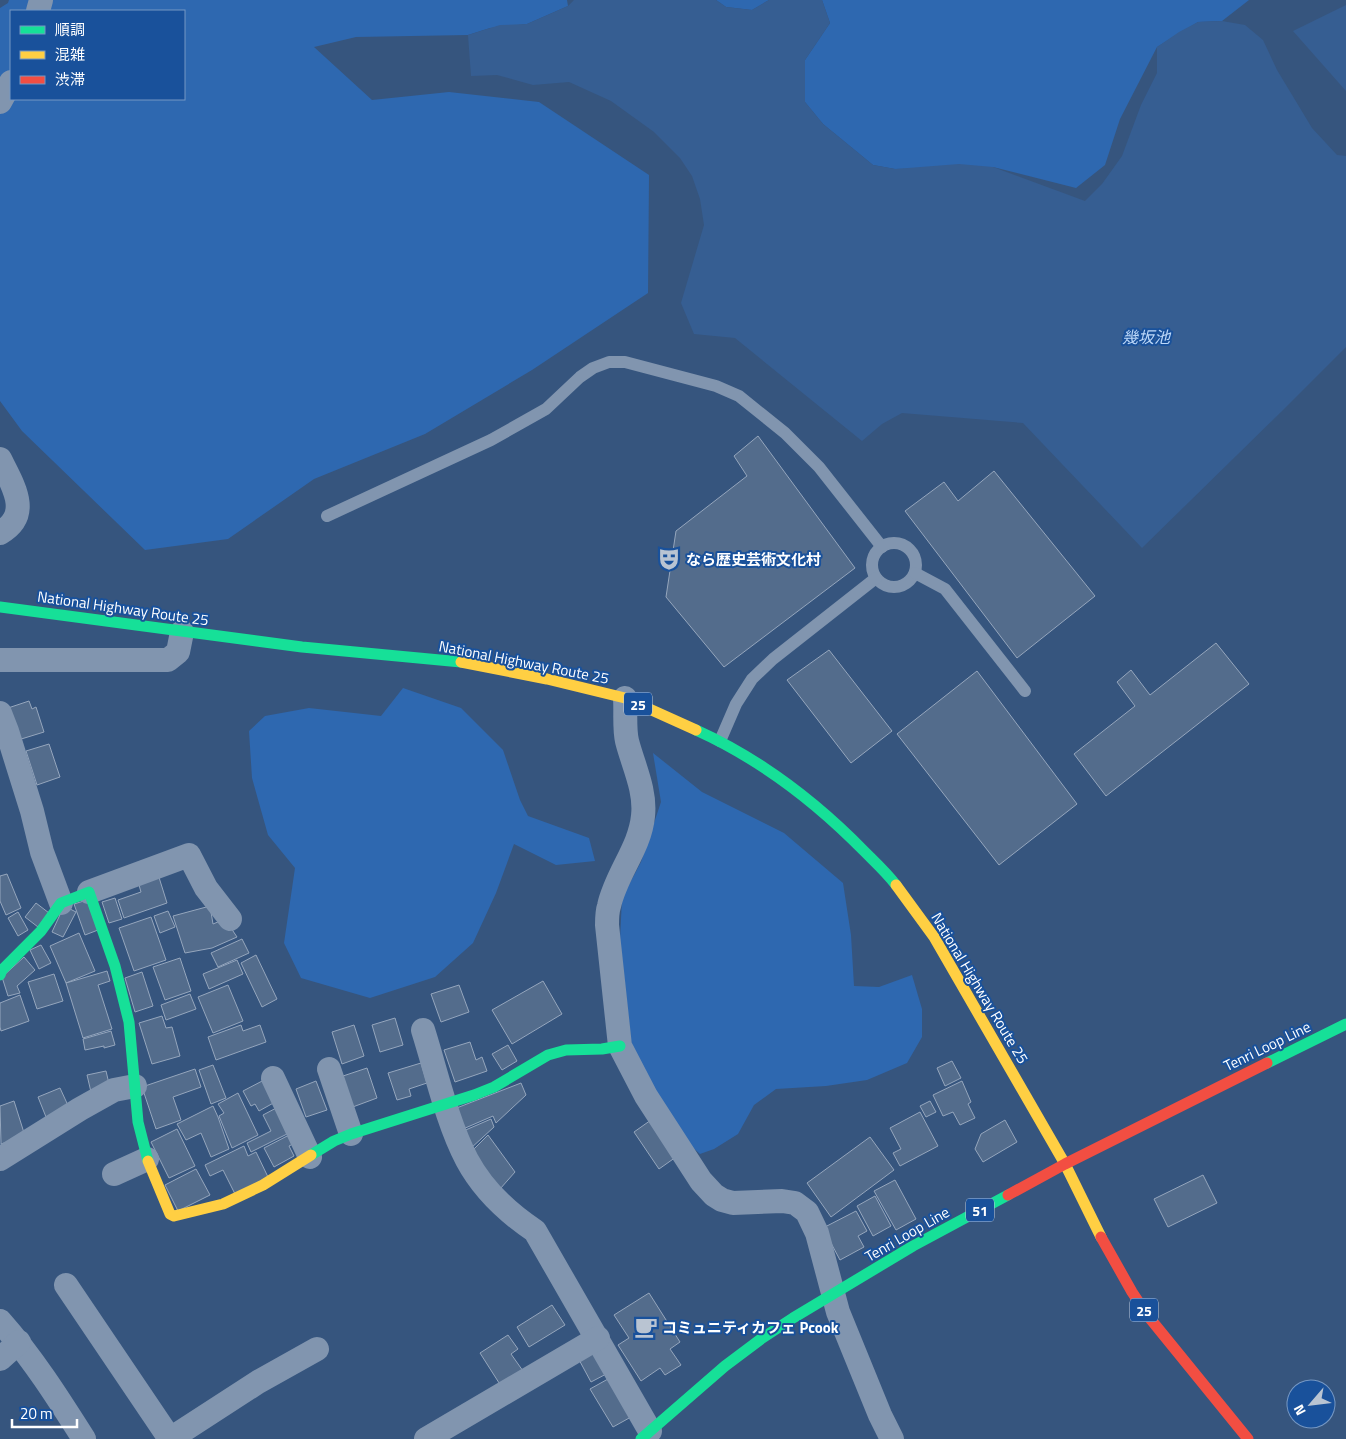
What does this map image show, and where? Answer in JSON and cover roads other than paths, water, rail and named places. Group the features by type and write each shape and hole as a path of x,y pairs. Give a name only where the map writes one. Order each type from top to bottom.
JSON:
{"main road":[{"name":"National Highway Route 25","path":"0,607 302,647 453,661 548,679 625,698 720,741 786,782 847,834 894,882 934,937 1065,1164 1105,1244 1132,1292 1148,1316 1248,1439"},
{"path":"0,975 2,970 41,931 61,903 89,892 115,966 129,1022 138,1122 147,1159 170,1214 174,1216 223,1204 263,1185 334,1141 494,1087 548,1055 566,1050 602,1049 620,1046"},
{"name":"Tenri Loop Line","path":"646,1435 725,1366 754,1344 793,1318 913,1246 1065,1164 1346,1024"}],"street":[{"path":"0,102 10,84"},
{"path":"0,459 16,493 18,511 8,529 0,533"},
{"path":"0,660 168,660 178,652 182,632"},
{"path":"625,698 626,738 640,782 644,814 638,838 611,896 608,908 607,925 620,1046 646,1096 702,1181 714,1195 722,1200 733,1203 782,1201 796,1203 807,1212 817,1233 838,1312 880,1415 892,1439"},
{"path":"0,713 8,731 42,852 61,903"},
{"path":"89,892 189,855 206,888 230,919"},
{"path":"423,1030 451,1121 468,1161 500,1203 521,1222 535,1230 598,1338 646,1435"},
{"path":"329,1069 351,1134"},
{"path":"273,1078 310,1157"},
{"path":"0,1159 114,1090 135,1086"},
{"path":"114,1174 147,1159"},
{"path":"66,1285 170,1439 258,1382 317,1350"},
{"path":"0,1321 19,1342 58,1397 84,1439"},
{"path":"426,1439 598,1338"},
{"path":"0,1359 19,1342"}],"lane":[{"path":"327,516 491,440 546,409 580,377 593,368 609,362 625,362 716,386 739,396 785,433 819,467 882,547"},
{"path":"895,543 908,548 913,554 915,573 906,584 894,588 881,583 876,578 873,572 873,558 882,547 895,543"},
{"path":"915,573 945,589 1024,692"},
{"path":"720,741 736,704 752,679 773,659 876,578"}],"water":[{"name":"幾坂池","path":"574,0 716,0 726,7 752,10 769,0 822,0 830,23 805,60 805,102 823,124 873,165 895,169 959,164 993,167 1085,201 1102,184 1122,156 1141,105 1157,73 1157,47 1198,22 1222,21 1245,25 1263,40 1277,70 1312,128 1337,155 1346,156 1346,347 1142,548 1023,423 902,413 882,424 862,441 735,338 694,334 681,303 704,225 700,199 692,176 680,158 654,132 611,101 569,82 533,85 497,75 471,76 468,35 500,25 527,24 568,6"},
{"path":"1346,5 1346,91 1293,31"}],"place":[{"name":"なら歴史芸術文化村","path":"669,559"},
{"name":"コミュニティカフェ Pcook","path":"646,1327"}]}
